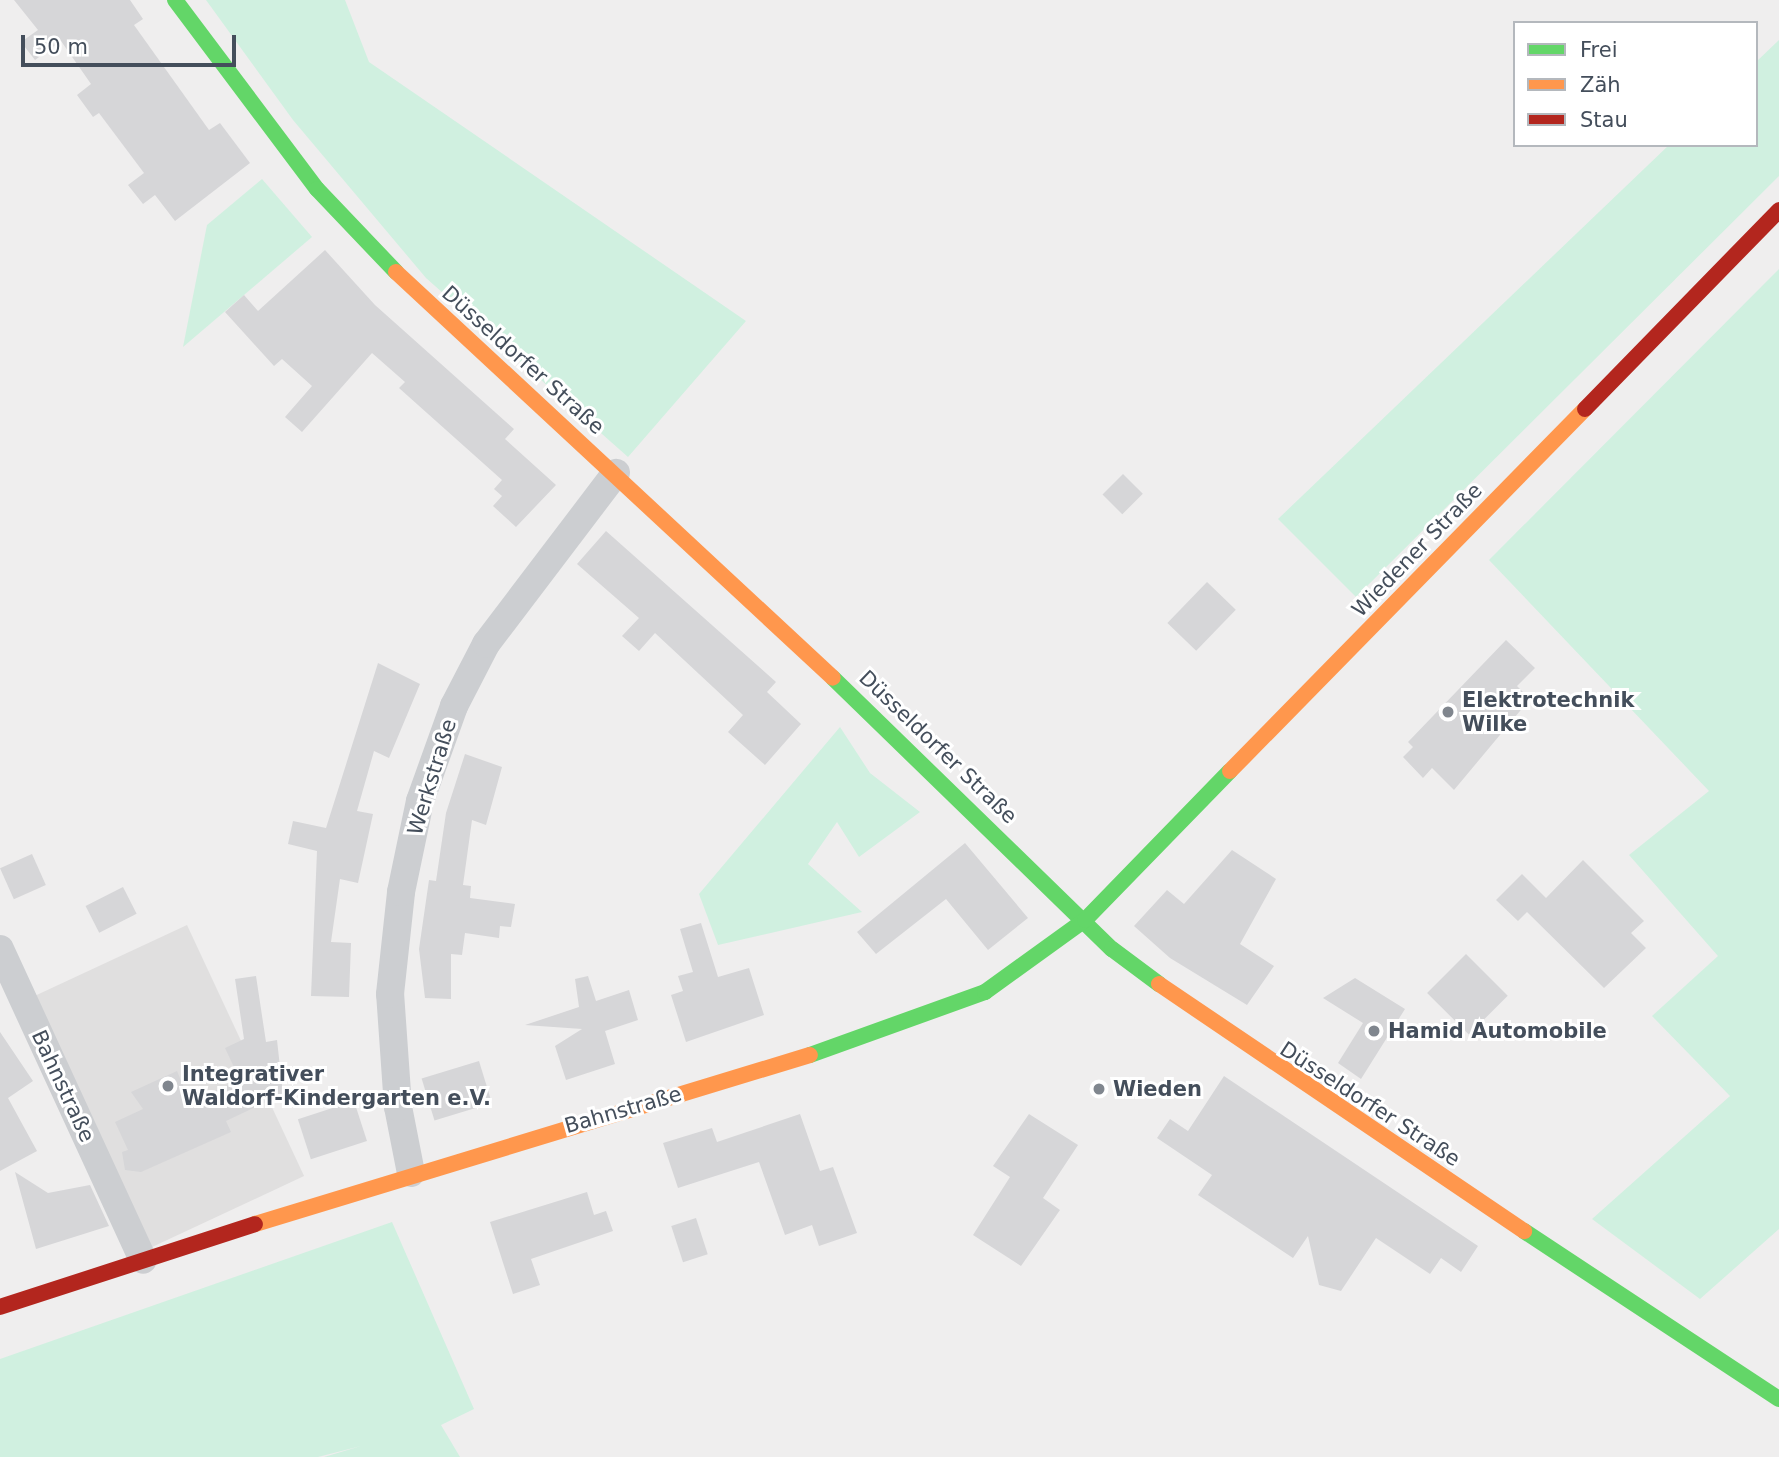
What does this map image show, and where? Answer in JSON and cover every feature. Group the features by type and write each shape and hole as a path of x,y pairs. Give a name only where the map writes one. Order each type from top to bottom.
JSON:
{"main road":[{"name":"Düsseldorfer Straße","path":"175,0 317,189 412,288 616,473 977,811 1084,920 1153,985 1779,1399"},
{"name":"Wiedener Straße","path":"1084,920 1779,210"},
{"name":"Bahnstraße","path":"0,1307 411,1173 884,1030 985,992 1084,920"}],"street":[{"name":"Werkstraße","path":"411,1173 398,1107 390,994 401,892 420,801 454,706 486,645 616,473"},
{"name":"Bahnstraße","path":"0,949 142,1260"}],"shaded area":[{"name":"Integrativer Waldorf-Kindergarten e.V.","path":"187,925 304,1176 150,1248 33,997"}],"green space":[{"path":"206,0 345,0 369,62 746,321 628,457 426,278 293,120"},
{"path":"1779,40 1779,176 1356,597 1278,519 1667,147 1758,147 1758,60"},
{"path":"262,179 312,237 183,347 207,225"},
{"path":"1779,269 1779,1229 1700,1299 1592,1219 1730,1096 1652,1016 1718,956 1629,855 1709,791 1489,560"},
{"path":"840,727 870,773 920,812 859,857 837,822 808,864 862,912 718,945 699,894"},
{"path":"392,1222 474,1409 441,1425 460,1457 324,1457 361,1446 318,1457 0,1457 0,1359"}],"building":[{"path":"14,0 130,0 143,19 134,25 209,130 220,123 250,163 175,221 155,195 143,204 128,185 144,173 99,113 93,117 77,95 91,84 61,41 35,60 21,42 38,30"},
{"path":"325,250 375,305 514,429 505,439 556,485 516,527 493,506 502,496 494,489 502,480 399,388 405,382 372,353 302,432 285,417 312,386 282,359 274,366 225,312 244,295 258,311"},
{"path":"1123,474 1143,494 1122,514 1102,495"},
{"path":"606,531 776,682 767,692 801,724 765,765 728,732 743,715 655,633 639,651 622,636 639,618 577,564"},
{"path":"1207,582 1236,610 1196,651 1167,623"},
{"path":"1506,640 1535,668 1517,686 1530,699 1454,790 1432,768 1423,778 1403,757 1413,747 1408,742"},
{"path":"378,663 420,684 389,758 374,751 357,811 373,814 358,883 340,879 331,942 351,943 349,997 311,996 317,851 288,844 293,821 326,828"},
{"path":"465,754 502,767 486,825 472,820 463,885 471,886 470,898 515,904 511,927 500,926 499,938 465,933 462,955 451,954 451,999 425,998 419,949 429,880 436,881 446,813"},
{"path":"965,843 1028,918 988,950 946,899 876,954 857,932"},
{"path":"1232,850 1276,879 1240,944 1274,966 1247,1005 1170,958 1134,926 1167,890 1184,904"},
{"path":"32,854 46,885 14,899 0,868"},
{"path":"1583,860 1644,921 1631,933 1646,948 1604,988 1527,912 1518,921 1496,900 1522,874 1546,898"},
{"path":"123,887 137,914 99,933 86,906"},
{"path":"701,923 718,977 749,968 764,1015 686,1042 671,995 683,991 678,976 693,972 680,929"},
{"path":"1466,954 1508,996 1469,1035 1427,993"},
{"path":"256,976 266,1042 277,1040 283,1094 226,1121 231,1132 141,1172 125,1170 122,1152 128,1150 115,1122 143,1109 131,1092 177,1071 190,1102 240,1080 225,1048 244,1039 235,979"},
{"path":"588,976 596,1001 629,990 638,1020 605,1031 615,1064 566,1080 555,1046 582,1029 525,1025 579,1007 575,979"},
{"path":"1355,978 1405,1009 1361,1079 1338,1063 1363,1023 1323,998"},
{"path":"0,1032 33,1081 8,1098 37,1151 0,1171"},
{"path":"479,1061 492,1103 434,1121 422,1079"},
{"path":"1224,1076 1478,1246 1461,1272 1441,1258 1430,1274 1376,1238 1341,1291 1319,1285 1308,1236 1293,1258 1198,1195 1212,1175 1157,1138 1170,1119 1188,1131"},
{"path":"354,1101 367,1141 311,1159 298,1119"},
{"path":"800,1114 820,1171 833,1167 857,1233 819,1246 812,1225 785,1235 759,1162 678,1188 663,1143 712,1128 717,1142"},
{"path":"1029,1114 1078,1145 1043,1198 1060,1210 1021,1266 973,1235 1010,1177 993,1166"},
{"path":"15,1172 48,1193 90,1185 109,1226 36,1249"},
{"path":"587,1192 594,1215 606,1211 613,1231 531,1259 540,1285 513,1294 490,1222"},
{"path":"696,1218 708,1254 683,1262 671,1226"}],"traffic: fast":[{"path":"175,0 317,189 396,272"},
{"path":"833,678 1112,949 1159,984"},
{"path":"810,1055 985,992 1085,920 1230,771"},
{"path":"1524,1231 1779,1399"}],"traffic: slow":[{"path":"396,272 833,678"},
{"path":"1230,771 1585,409"},
{"path":"1159,984 1524,1231"},
{"path":"255,1224 810,1055"}],"traffic: jam":[{"path":"1585,409 1779,210"},
{"path":"0,1307 255,1224"}],"place":[{"name":"Elektrotechnik Wilke","path":"1448,712"},
{"name":"Hamid Automobile","path":"1374,1031"},
{"name":"Integrativer Waldorf-Kindergarten e.V.","path":"168,1086"},
{"name":"Wieden","path":"1099,1089"}]}
